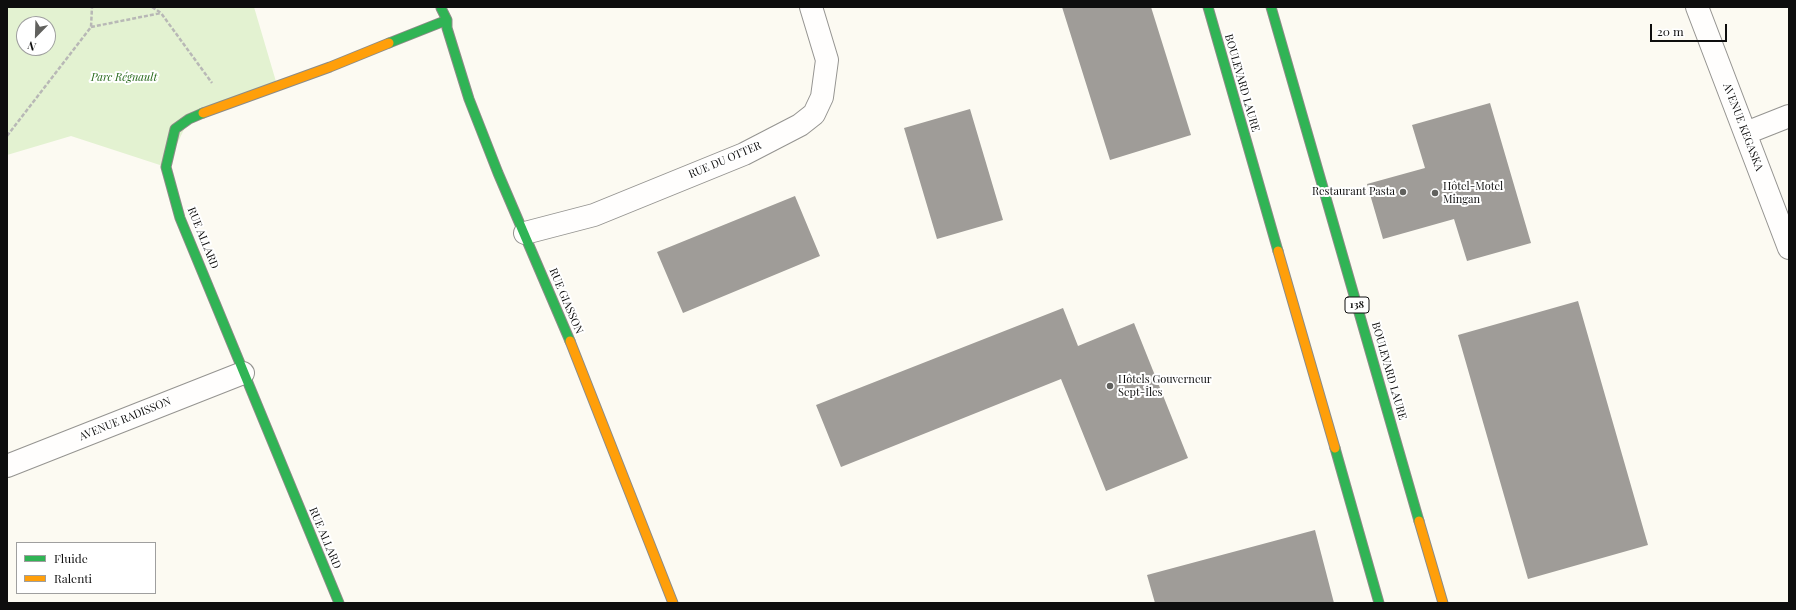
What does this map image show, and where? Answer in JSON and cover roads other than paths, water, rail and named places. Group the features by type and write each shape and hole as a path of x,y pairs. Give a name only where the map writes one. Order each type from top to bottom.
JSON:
{"main road":[{"name":"RUE GIASSON","path":"441,7 447,20 447,28 469,99 498,173 525,233 673,603"},
{"name":"BOULEVARD LAURE","path":"1208,7 1380,603"},
{"name":"BOULEVARD LAURE","path":"1271,7 1443,603"},
{"name":"RUE ALLARD","path":"339,603 180,218 166,168 175,129 189,119 227,103 330,66 447,20"}],"street":[{"name":"RUE DU OTTER","path":"525,233 594,215 744,154 800,125 814,114 822,97 827,60 811,7"},
{"name":"AVENUE KEGASKA","path":"1697,7 1789,248"},
{"path":"1746,133 1789,116"},
{"name":"AVENUE RADISSON","path":"7,466 243,372"}],"place":[{"name":"Restaurant Pasta","path":"1403,192"},
{"name":"Hôtel-Motel Mingan","path":"1435,193"},
{"name":"Hôtels Gouverneur Sept-Îles","path":"1110,386"}],"park label":[{"name":"Parc Régnault","path":"124,78"}]}
